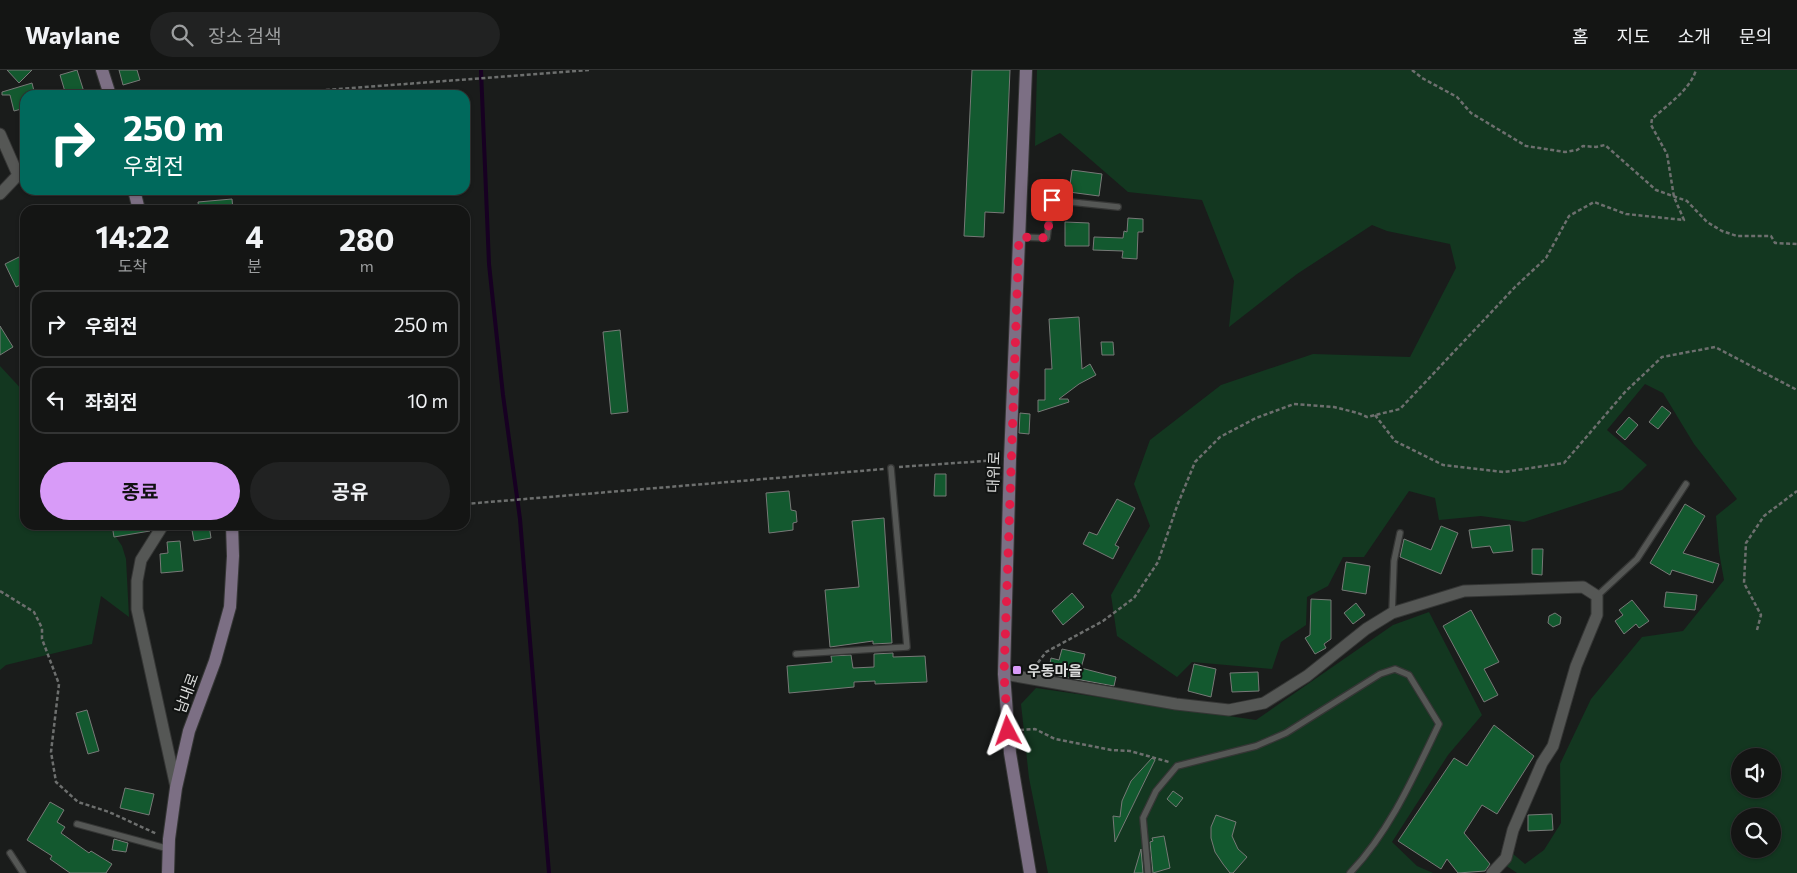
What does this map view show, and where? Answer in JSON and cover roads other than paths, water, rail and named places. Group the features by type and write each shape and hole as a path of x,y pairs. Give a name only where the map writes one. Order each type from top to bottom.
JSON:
{"main road":[{"path":"102,70 108,90"},
{"name":"대위로","path":"1026,70 1010,459 1004,674 1010,753 1030,873"},
{"name":"남내로","path":"168,873 169,844 176,788 189,731 215,661 230,608 232,530"}],"street":[{"path":"0,134 18,175 0,194"},
{"path":"160,530 141,560 137,581 137,609 176,788"},
{"path":"1004,674 1176,704 1229,710 1264,703 1308,676 1366,629 1392,613 1464,592 1583,587 1596,596 1597,615 1576,666 1552,746 1542,763 1513,830 1506,858 1492,873"}],"lane":[{"path":"1019,237 1047,238 1052,200 1118,207"},
{"path":"796,654 906,647 891,468"},
{"path":"1596,596 1637,559 1686,484"},
{"path":"1392,613 1394,562 1400,533"},
{"path":"1148,873 1144,818 1156,791 1178,766 1256,746 1286,733 1380,674 1395,669 1409,675 1439,724 1406,792 1370,852 1350,873"},
{"path":"77,824 169,844"},
{"path":"10,853 24,873"}],"waterway":[{"path":"481,70 489,264 503,395 520,519 549,873"}],"place":[{"name":"우동마을","path":"1017,670"}]}
